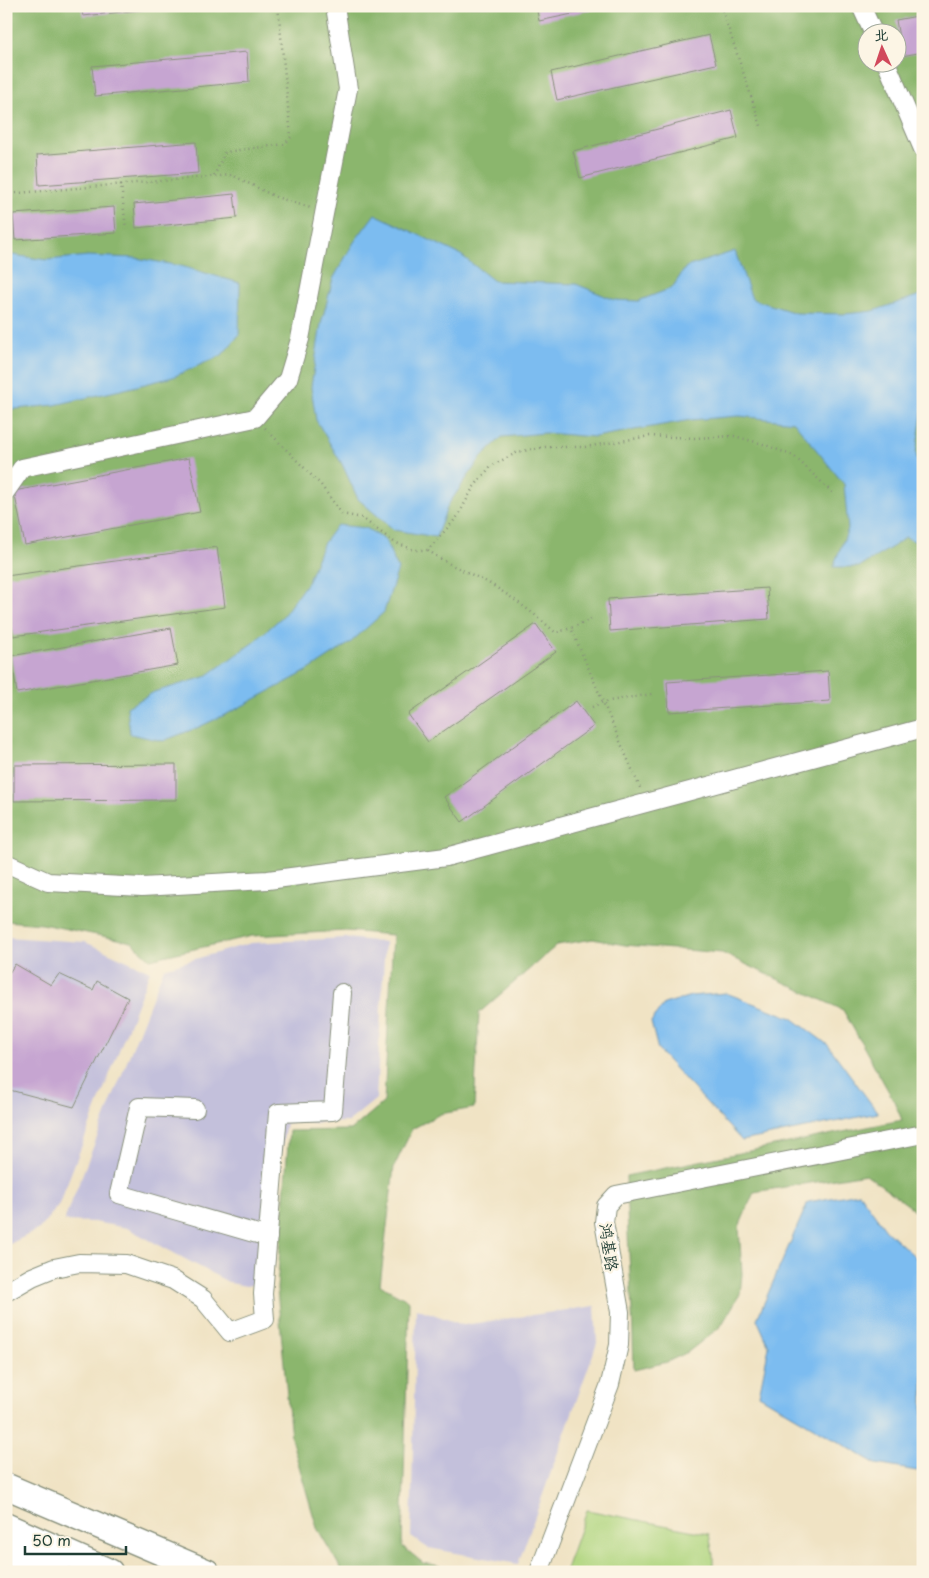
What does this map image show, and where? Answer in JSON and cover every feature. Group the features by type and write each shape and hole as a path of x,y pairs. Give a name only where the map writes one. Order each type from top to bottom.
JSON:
{"highway":[{"path":"6,1486 207,1572"},
{"path":"6,1526 110,1572"},
{"path":"6,1552 57,1572"}],"street":[{"path":"6,491 22,468 255,418 288,379 300,339 348,89 335,6"},
{"path":"861,6 868,22"},
{"path":"890,72 923,149"},
{"path":"6,863 48,882 142,888 268,880 446,857 923,728"},
{"path":"6,1292 32,1277 54,1268 79,1263 126,1264 173,1280 203,1299 230,1332 265,1319 263,1294 278,1112 333,1111 342,993"},
{"path":"194,1108 139,1107 119,1194 268,1237"},
{"name":"鸿基路","path":"539,1572 610,1384 619,1345 620,1312 604,1222 606,1206 616,1195 923,1134"}],"path":[{"path":"214,176 225,152 285,144 291,137 278,6"},
{"path":"721,6 761,126"},
{"path":"6,194 232,175 276,197 325,212"},
{"path":"121,184 126,229"},
{"path":"255,418 321,485 342,514 362,518 394,542 414,550 428,550 448,565 497,588 529,610 556,633 591,619"},
{"path":"428,550 458,516 473,488 492,466 518,452 545,447 585,447 650,436 695,438 734,436 763,444 794,456 834,494"},
{"path":"571,628 646,803"},
{"path":"592,707 603,702 652,694"}],"shaded area":[{"path":"6,937 85,942 150,971 59,1204 39,1229 6,1246"},
{"path":"345,938 385,942 376,1099 348,1122 286,1123 257,1284 246,1286 230,1283 127,1228 94,1222 64,1221 164,968 251,943"},
{"path":"595,1306 597,1343 518,1564 428,1548 411,1537 416,1308 463,1325"}],"green space":[{"path":"6,6 923,6 923,1223 912,1208 866,1174 754,1192 739,1227 742,1274 740,1294 721,1326 688,1352 667,1362 634,1370 626,1176 902,1120 894,1101 843,1010 722,953 625,945 593,939 557,945 479,1013 474,1108 440,1114 412,1129 394,1167 380,1285 409,1301 402,1546 423,1563 474,1572 343,1572 317,1528 291,1438 277,1289 289,1131 351,1130 384,1102 393,935 346,931 252,936 150,959 132,942 42,924 6,921"},
{"path":"587,1510 709,1534 713,1555 713,1572 565,1572"}],"water":[{"path":"375,214 461,255 494,281 576,284 615,300 638,301 672,288 686,267 735,251 752,299 796,313 845,314 873,311 923,294 923,408 916,453 923,484 923,545 905,537 894,546 859,567 833,567 848,529 844,484 794,422 739,416 691,420 595,437 545,433 502,437 482,456 448,505 436,537 394,530 358,499 342,464 316,420 311,387 321,324 333,279 354,242"},
{"path":"6,254 47,260 88,256 136,258 181,266 240,283 239,335 222,355 173,377 55,405 6,410"},
{"path":"337,525 366,528 385,540 398,569 384,612 350,643 309,670 231,712 163,741 130,734 127,707 154,692 205,677 254,642 283,616 308,581 323,544"},
{"path":"726,993 792,1018 828,1045 878,1113 742,1141 658,1050 651,1022 664,1004 691,996"},
{"path":"859,1193 886,1230 923,1264 923,1467 917,1471 876,1464 759,1395 769,1346 757,1319 808,1202"}],"building":[{"path":"81,6 160,6 160,8 83,16"},
{"path":"536,6 606,6 606,7 539,21"},
{"path":"923,15 923,52 906,55 906,22 896,22 896,20"},
{"path":"709,35 716,64 557,100 551,72"},
{"path":"247,52 249,82 95,96 92,66"},
{"path":"731,110 738,138 580,178 573,151"},
{"path":"196,142 198,173 39,185 37,155"},
{"path":"234,194 237,218 136,228 134,204"},
{"path":"114,207 116,233 15,240 13,214"},
{"path":"189,458 200,512 25,545 14,491"},
{"path":"217,547 225,607 13,636 6,589 6,576"},
{"path":"767,588 769,619 610,631 608,599"},
{"path":"536,624 556,652 428,742 408,714"},
{"path":"171,628 178,665 17,693 11,656"},
{"path":"828,671 830,701 669,712 667,682"},
{"path":"576,701 594,726 462,822 444,797"},
{"path":"176,764 176,800 14,801 14,765"},
{"path":"15,964 51,985 59,974 93,990 97,981 128,998 74,1107 6,1089 6,971 9,973"}]}
